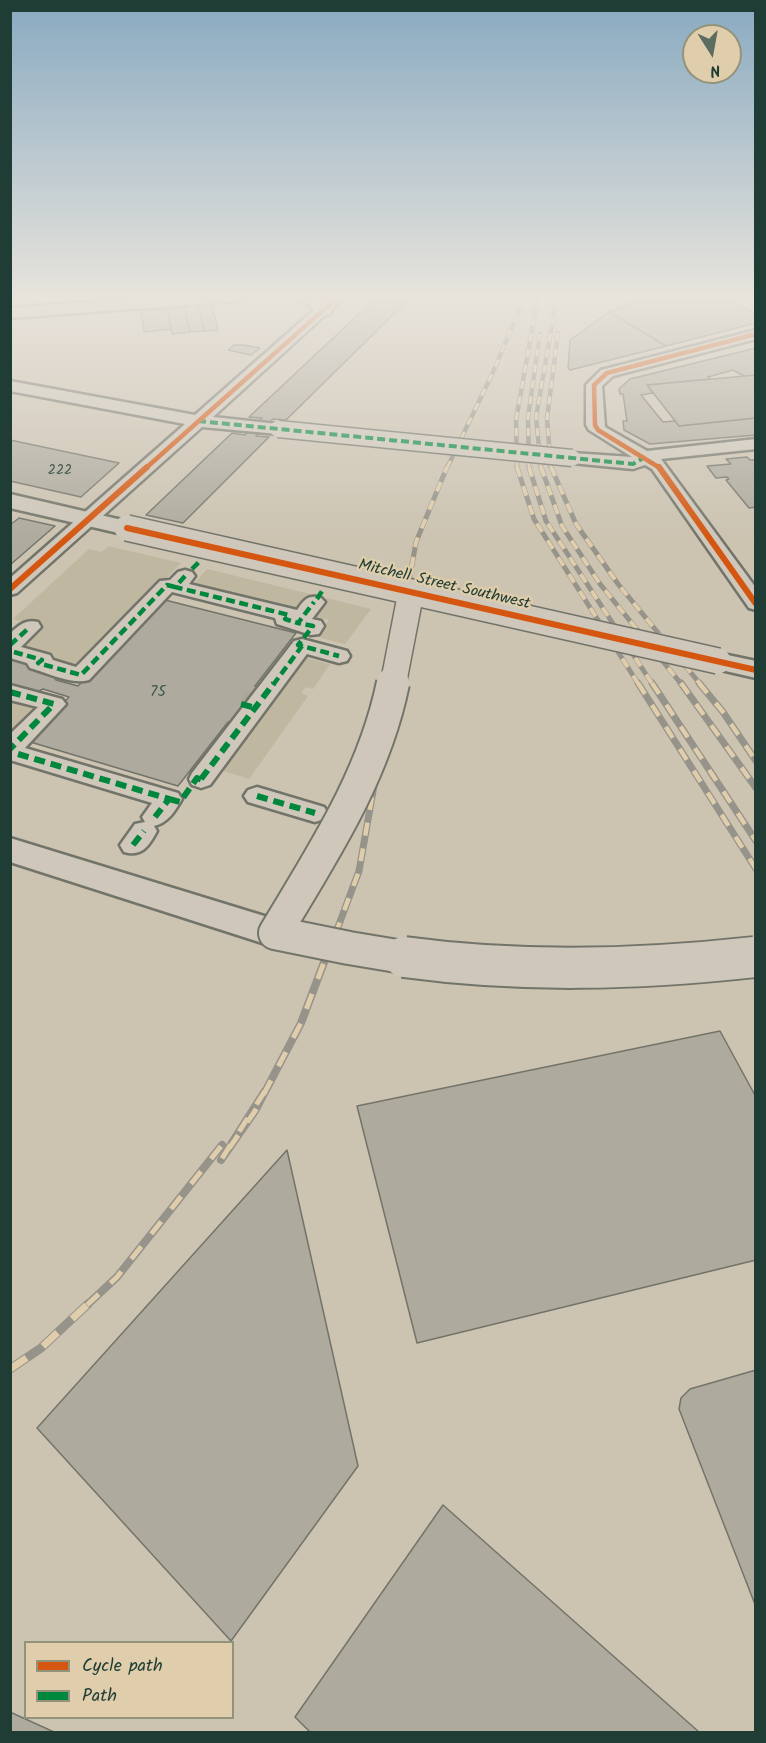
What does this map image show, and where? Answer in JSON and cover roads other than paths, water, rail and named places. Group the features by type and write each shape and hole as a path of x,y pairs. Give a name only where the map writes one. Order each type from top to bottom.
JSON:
{"main road":[{"name":"Mitchell Street Southwest","path":"10,501 756,670"},
{"path":"275,933 347,810 374,752 387,712 411,592"},
{"path":"10,849 275,933 346,950 517,969 575,970 684,965 756,957"}],"street":[{"path":"10,589 247,377"},
{"path":"601,377 594,385 595,425 604,435 658,465 756,604"},
{"path":"10,386 198,421 633,464 645,457 756,444"},
{"path":"30,627 13,652 42,660 39,663 81,675 167,585 188,573 289,615 285,620 313,626 298,645 339,656"},
{"path":"298,623 318,596"},
{"path":"10,692 54,704 12,754 151,823 180,802 197,778 204,780 253,707 302,646"},
{"path":"257,796 315,813"}],"tunnel":[{"path":"241,704 250,706"}],"railway":[{"path":"447,468 490,377"},
{"path":"517,468 516,420 524,377"},
{"path":"529,468 528,417 534,377"},
{"path":"541,468 536,417 543,377"},
{"path":"551,468 547,418 552,377"},
{"path":"391,685 416,542 447,467"},
{"path":"517,467 534,519 639,685"},
{"path":"529,467 546,521 653,685"},
{"path":"541,467 562,526 600,584 682,685"},
{"path":"551,467 576,524 618,584 701,685"},
{"path":"326,959 359,871 392,683"},
{"path":"638,683 756,869"},
{"path":"652,683 756,841"},
{"path":"681,683 756,788"},
{"path":"699,683 723,712 756,761"},
{"path":"265,1091 221,1160 255,1111 301,1023 326,957"},
{"path":"87,1305 117,1277 222,1145"},
{"path":"10,1369 41,1348 88,1304"}]}
